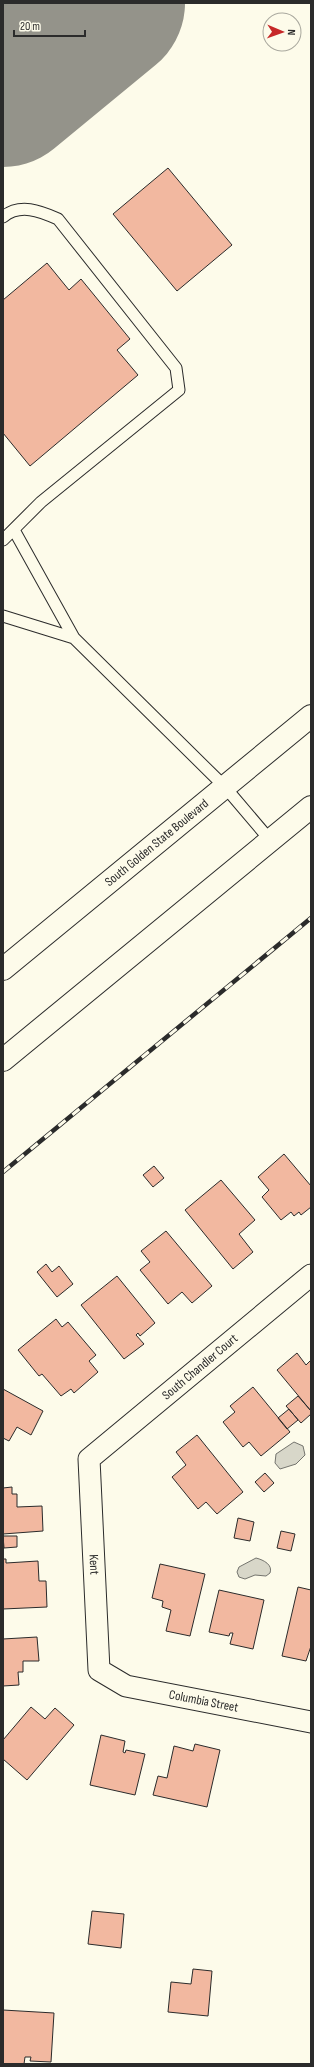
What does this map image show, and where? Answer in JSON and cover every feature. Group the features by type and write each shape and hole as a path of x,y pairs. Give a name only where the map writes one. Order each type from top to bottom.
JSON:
{"main road":[{"name":"South Golden State Boulevard","path":"3,969 311,716"},
{"path":"3,1060 311,807"}],"street":[{"name":"South Chandler Court","path":"89,1459 311,1275"},
{"name":"Kent","path":"89,1459 99,1670"},
{"name":"Columbia Street","path":"99,1670 126,1686 311,1722"}],"lane":[{"path":"3,217 11,210 37,210 58,219 176,368 179,390 41,502 3,540"},
{"path":"14,530 74,638 225,787 270,840"},
{"path":"3,616 74,638"}],"shaded area":[{"path":"294,1442 303,1446 305,1455 296,1464 280,1469 275,1463 276,1454"},
{"path":"256,1558 269,1565 271,1570 270,1573 266,1576 255,1575 245,1579 239,1577 237,1572 239,1567"}],"building":[{"path":"168,168 232,245 177,291 113,214"},
{"path":"47,263 69,290 81,279 130,339 117,350 138,375 30,466 3,433 3,300"},
{"path":"284,1154 311,1186 311,1207 301,1215 299,1212 294,1216 291,1212 281,1220 262,1197 269,1190 258,1177"},
{"path":"154,1166 164,1178 153,1187 143,1175"},
{"path":"221,1180 255,1220 239,1234 253,1252 233,1269 185,1210"},
{"path":"166,1231 212,1286 192,1303 182,1292 168,1304 140,1270 150,1262 141,1251"},
{"path":"46,1264 52,1272 59,1266 73,1284 57,1297 37,1272"},
{"path":"117,1276 155,1323 140,1336 138,1333 136,1335 144,1344 124,1359 81,1305"},
{"path":"56,1319 62,1327 68,1322 96,1355 89,1361 98,1372 74,1393 71,1389 61,1396 42,1374 39,1376 18,1350"},
{"path":"297,1353 306,1365 311,1360 311,1411 277,1370"},
{"path":"253,1387 290,1432 261,1456 249,1442 243,1447 223,1422 235,1412 230,1406"},
{"path":"3,1389 43,1411 31,1435 17,1427 9,1441 3,1438"},
{"path":"298,1396 311,1411 311,1414 301,1423 286,1406"},
{"path":"289,1409 298,1420 287,1429 278,1418"},
{"path":"197,1435 243,1492 217,1514 206,1502 198,1509 172,1477 186,1465 176,1452"},
{"path":"265,1473 274,1483 264,1492 255,1482"},
{"path":"12,1487 12,1494 17,1494 17,1507 42,1506 43,1531 3,1534 3,1488"},
{"path":"238,1518 254,1522 250,1541 234,1538"},
{"path":"281,1531 295,1534 291,1551 277,1548"},
{"path":"3,1536 17,1536 17,1547 4,1548"},
{"path":"3,1559 6,1559 6,1563 38,1561 39,1581 46,1581 47,1607 3,1609"},
{"path":"160,1564 205,1574 190,1636 166,1631 171,1610 162,1607 163,1601 152,1598"},
{"path":"298,1587 311,1590 311,1646 306,1661 282,1656"},
{"path":"219,1590 264,1600 253,1649 230,1644 233,1633 230,1633 229,1636 209,1632"},
{"path":"37,1637 39,1661 23,1661 23,1672 18,1672 19,1685 3,1686 3,1639"},
{"path":"31,1707 45,1719 55,1708 74,1725 27,1780 3,1759 3,1740"},
{"path":"101,1735 125,1741 123,1752 125,1753 126,1750 145,1754 135,1795 90,1785"},
{"path":"195,1744 220,1750 207,1807 153,1795 158,1776 167,1778 174,1746 193,1751"},
{"path":"92,1911 124,1914 121,1948 88,1944"},
{"path":"193,1969 212,1971 208,2016 168,2012 171,1982 191,1984"},
{"path":"3,2010 54,2013 51,2062 30,2061 31,2057 25,2057 24,2064 3,2064"}],"runway":[{"path":"3,87 105,3"}],"railway":[{"path":"3,1172 311,918"}]}
